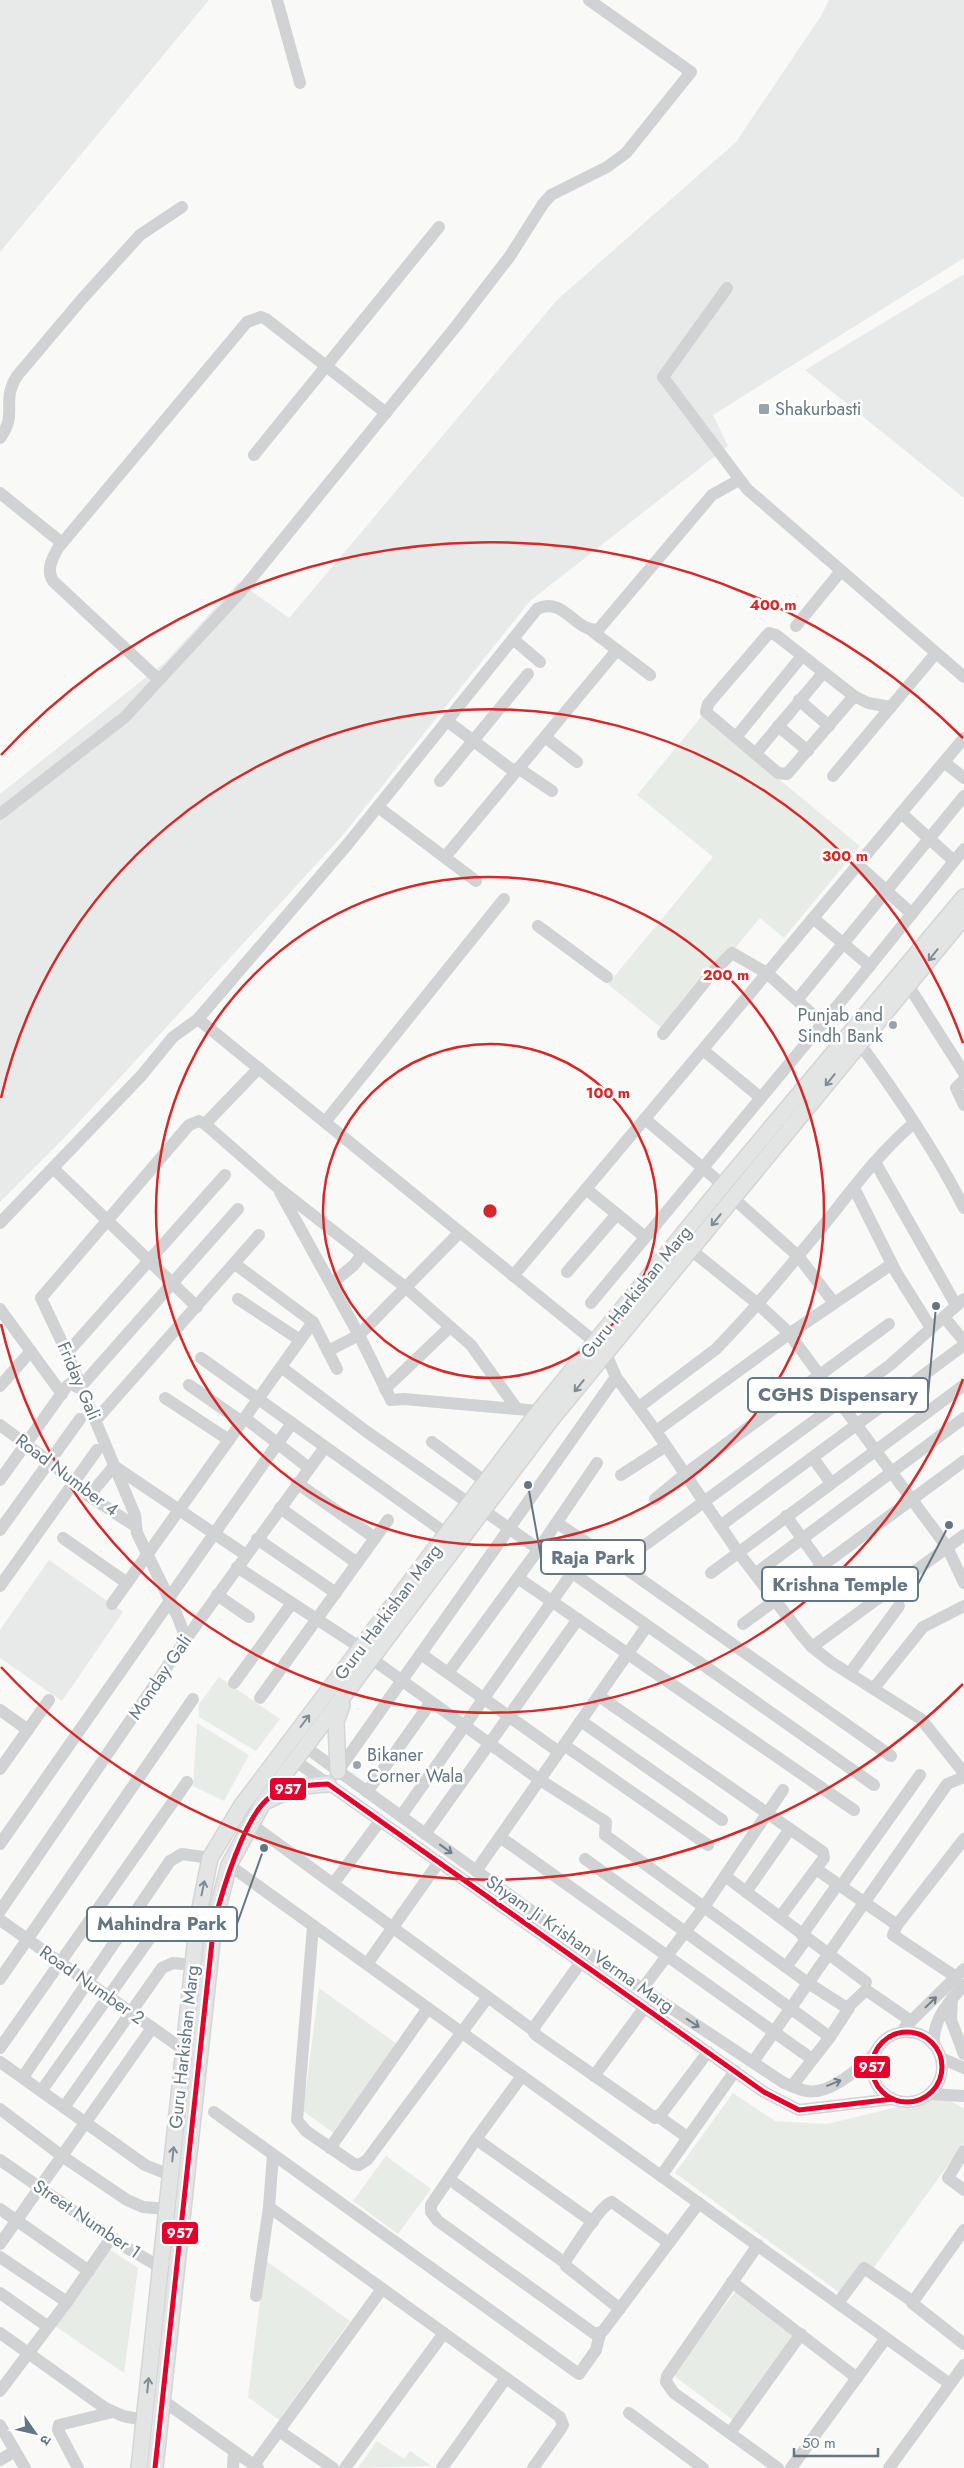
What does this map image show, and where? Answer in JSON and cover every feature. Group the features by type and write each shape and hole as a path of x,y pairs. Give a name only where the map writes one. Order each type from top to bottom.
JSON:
{"main road":[{"name":"Guru Harkishan Marg","path":"155,2468 214,1924 230,1865 251,1824 264,1803 372,1659 476,1507 550,1421 602,1346 723,1185 964,897"},
{"name":"Guru Harkishan Marg","path":"139,2468 198,1914 210,1858 238,1811 360,1648 447,1534 476,1507 486,1482 540,1411 691,1250 964,917"},
{"path":"338,1771 336,1722 347,1692"},
{"path":"264,1803 294,1788 328,1784"}],"street":[{"path":"277,0 300,83"},
{"path":"0,814 125,717 238,596 386,414 510,256 543,204 551,195 607,168 626,153 691,72 589,0"},
{"path":"0,438 10,419 6,398 17,376 82,299 140,235 182,207"},
{"path":"254,455 439,227"},
{"path":"727,288 663,377 702,426 739,480 964,678"},
{"path":"159,680 53,582 49,569 52,558 62,543 247,322 261,316 386,414"},
{"path":"592,630 598,630 604,626 712,495 739,480"},
{"path":"0,493 62,543"},
{"path":"796,626 841,571"},
{"path":"0,1223 141,1076 173,1037 198,1019 378,807 537,608 550,604 592,630 650,675"},
{"path":"854,696 791,772 782,774 706,712 708,704 766,635 776,635 854,696 868,703 891,707"},
{"path":"513,639 540,662"},
{"path":"445,857 617,650"},
{"path":"833,776 936,653"},
{"path":"736,737 802,656"},
{"path":"756,753 823,672"},
{"path":"440,782 528,674"},
{"path":"799,700 829,726"},
{"path":"447,721 473,741 552,791"},
{"path":"778,726 808,751"},
{"path":"544,737 577,762"},
{"path":"514,1276 964,738"},
{"path":"944,762 964,778"},
{"path":"797,1000 964,796"},
{"path":"378,807 476,881"},
{"path":"901,813 954,861"},
{"path":"591,1303 823,1024 964,849"},
{"path":"858,865 912,914"},
{"path":"325,1122 504,899"},
{"path":"813,918 870,966"},
{"path":"538,926 607,977"},
{"path":"664,1034 712,973 732,953 767,973 823,1024"},
{"path":"908,985 960,1058 964,1073"},
{"path":"198,1019 602,1346 616,1377 656,1431 738,1552 812,1647 921,1719 964,1773"},
{"path":"860,1044 914,1122 949,1178 964,1208"},
{"path":"703,1050 761,1098"},
{"path":"204,1124 259,1068"},
{"path":"964,1080 956,1088 964,1104"},
{"path":"645,1119 723,1185"},
{"path":"108,1221 189,1125 199,1121 277,1187 405,1288 471,1345 517,1408"},
{"path":"639,1407 716,1349 758,1304 875,1162 914,1122"},
{"path":"625,1568 641,1548 890,1365 960,1302 875,1162"},
{"path":"53,1168 197,1307"},
{"path":"67,1353 225,1175"},
{"path":"277,1187 359,1335 391,1400 404,1399 540,1411"},
{"path":"854,1188 907,1292 932,1328"},
{"path":"586,1189 645,1237"},
{"path":"733,1198 798,1256 834,1303"},
{"path":"0,1480 69,1384 77,1387 82,1385 238,1209"},
{"path":"567,1272 616,1214"},
{"name":"Friday Gali","path":"108,1221 42,1298 82,1385 135,1515 135,1526 170,1599 186,1639"},
{"path":"328,1351 359,1335 460,1232"},
{"path":"96,1420 259,1235"},
{"path":"691,1250 758,1304 789,1334 947,1547 963,1577"},
{"path":"331,1284 354,1265 362,1254"},
{"path":"234,1264 313,1322 337,1369"},
{"path":"656,1431 789,1334 892,1264"},
{"path":"238,1299 300,1340"},
{"path":"0,1309 62,1394"},
{"path":"720,1526 857,1426 964,1343 944,1317"},
{"path":"112,1604 313,1322"},
{"path":"655,1499 685,1474 889,1324"},
{"path":"385,1389 450,1327"},
{"path":"0,1386 31,1351"},
{"path":"201,1358 447,1534"},
{"path":"281,1367 367,1432 874,1785"},
{"path":"338,1771 616,1377"},
{"path":"189,1385 278,1443 309,1468"},
{"path":"711,1573 964,1385"},
{"path":"165,1398 229,1440"},
{"path":"755,1574 964,1418"},
{"path":"0,1530 80,1419"},
{"path":"0,1844 292,1423"},
{"name":"Road Number 4","path":"0,1425 50,1462 89,1496 135,1526"},
{"path":"432,1442 486,1482"},
{"path":"621,1475 666,1446"},
{"name":"Monday Gali","path":"0,1911 186,1639 297,1483 325,1447"},
{"path":"0,1586 97,1450"},
{"path":"814,1458 831,1483"},
{"path":"743,1624 964,1461"},
{"path":"448,1673 538,1550 597,1463"},
{"path":"89,1496 114,1466 246,1555"},
{"path":"297,1483 375,1538"},
{"path":"280,1508 357,1563"},
{"path":"786,1516 822,1566"},
{"path":"260,1698 388,1520"},
{"path":"557,1523 625,1568 891,1756"},
{"path":"812,1647 964,1535"},
{"path":"63,1538 127,1583"},
{"path":"257,1539 336,1593"},
{"path":"401,1816 591,1546"},
{"path":"237,1567 360,1648"},
{"path":"518,1578 554,1601 854,1810"},
{"path":"217,1595 249,1617"},
{"path":"234,1683 292,1603"},
{"path":"850,1673 899,1606"},
{"path":"874,1688 923,1627 964,1606"},
{"path":"425,1834 578,1619"},
{"path":"476,1871 647,1626"},
{"path":"421,1654 510,1717 708,1845"},
{"path":"372,1659 540,1780 606,1822 606,1835 808,1984 849,2008"},
{"path":"599,1696 823,1852 824,1858 780,1917"},
{"path":"1,1976 28,1940 193,1699"},
{"path":"0,1770 5,1752 28,1730 49,1700"},
{"path":"367,1792 432,1702"},
{"path":"0,1710 28,1730"},
{"path":"582,1721 722,1820"},
{"name":"Shyam Ji Krishan Verma Marg","path":"293,1738 642,1989 784,2083 809,2092 837,2084 859,2069 876,2052"},
{"name":"Shyam Ji Krishan Verma Marg","path":"282,1752 764,2092 799,2110 893,2099"},
{"path":"786,1967 840,1885 920,1775"},
{"path":"753,2062 947,1784 964,1778"},
{"path":"0,2048 187,1782"},
{"path":"642,1989 704,1907 784,1790"},
{"path":"333,1884 380,1820"},
{"path":"251,1824 533,2030 536,2035 651,2116 659,2117 687,2137"},
{"path":"746,1892 790,1829"},
{"path":"500,1837 812,2058"},
{"path":"961,1977 893,1935 897,1925 964,1839"},
{"path":"24,2077 170,1861 182,1854 210,1858"},
{"path":"585,1859 830,2037"},
{"path":"367,1964 440,1862"},
{"path":"230,1865 950,2384"},
{"path":"816,1869 897,1925"},
{"path":"725,1876 866,1982"},
{"path":"42,2090 162,1921 172,1915 198,1914"},
{"name":"Road Number 2","path":"0,1920 184,2050"},
{"path":"314,1926 297,2120 306,2131 354,2164 364,2163 488,1997"},
{"path":"533,2030 581,1962"},
{"path":"65,2106 167,1964 193,1965"},
{"path":"929,2094 940,2078 941,2058 934,2045 933,2031 946,2005 952,1998 961,1977"},
{"path":"961,1977 898,2034 881,2044 876,2052 873,2063 875,2079 883,2093 893,2099 912,2102 929,2094 964,2096"},
{"path":"792,2086 830,2037 849,2008 866,1990 911,2021"},
{"path":"952,1998 951,2020 964,2054"},
{"path":"594,2076 645,2007"},
{"path":"330,2148 428,2008"},
{"path":"0,2244 152,2028"},
{"path":"898,2034 918,2034 934,2045"},
{"path":"659,2117 708,2052"},
{"path":"941,2058 964,2068"},
{"path":"0,2062 65,2106 145,2165 170,2175"},
{"path":"661,2176 735,2070"},
{"path":"522,2076 449,2178 432,2205 433,2216 595,2334 600,2334"},
{"path":"0,2109 62,2156 127,2200 143,2206 167,2209"},
{"path":"214,2112 579,2374 596,2350 600,2334 699,2203"},
{"path":"476,2139 592,2222"},
{"path":"964,2151 948,2178 964,2190"},
{"path":"256,2296 269,2207 273,2155"},
{"name":"Street Number 1","path":"0,2160 111,2238 160,2268 176,2275"},
{"path":"449,2178 565,2263 568,2268 620,2309"},
{"path":"565,2263 592,2222 605,2206 612,2202 669,2243"},
{"path":"269,2207 562,2420 560,2430 533,2468"},
{"path":"0,2209 89,2271"},
{"path":"912,2301 964,2230"},
{"path":"0,2391 47,2326 67,2302 111,2238"},
{"path":"758,2245 667,2376 666,2382 674,2393 778,2468"},
{"path":"0,2257 67,2302"},
{"path":"838,2303 864,2268 912,2301 914,2306 964,2344"},
{"path":"732,2282 857,2378"},
{"path":"162,2400 256,2467 279,2431 382,2289"},
{"path":"0,2293 47,2326"},
{"path":"0,2332 113,2412 144,2420"},
{"path":"346,2468 444,2333"},
{"path":"730,2434 801,2334"},
{"path":"791,2468 886,2338"},
{"path":"889,2468 964,2365"},
{"path":"442,2468 506,2378"},
{"path":"78,2468 58,2430 59,2425 113,2412"},
{"path":"629,2413 703,2468"},
{"path":"0,2425 25,2468"},
{"path":"279,2431 333,2468"},
{"path":"0,2460 15,2451"},
{"path":"233,2468 234,2451"}],"shaded area":[{"path":"0,0 209,0 0,252"},
{"path":"829,0 964,0 964,258 713,415 728,446 530,601 343,835 69,1133 0,1202 0,794 165,662 239,582 289,618 557,300 736,142 821,16"},
{"path":"964,274 964,498 805,370"},
{"path":"702,716 860,846 784,938 760,918 666,1032 608,984 713,857 637,795"},
{"path":"49,1560 123,1612 62,1701 0,1658 0,1630"},
{"path":"219,1677 280,1719 256,1751 199,1717 199,1704"},
{"path":"197,1723 249,1755 224,1801 193,1786"},
{"path":"319,1988 397,2044 334,2133 303,2111"},
{"path":"733,2093 775,2121 827,2124 943,2096 964,2109 964,2143 872,2270 843,2295 675,2173"},
{"path":"386,2156 431,2189 398,2234 353,2201"},
{"path":"109,2249 138,2268 124,2373 55,2326"},
{"path":"265,2260 350,2321 279,2420 248,2397"},
{"path":"737,2289 797,2333 733,2420 673,2375"},
{"path":"377,2441 404,2459 410,2451 432,2466 358,2468"}],"transit line":[{"name":"957","path":"155,2468 214,1923 228,1875 251,1821 269,1798 276,1794 297,1787 328,1784 764,2092 799,2110 893,2099"},
{"name":"957","path":"907,2032 920,2035 932,2042 939,2054 942,2067 939,2080 932,2092 920,2099 907,2102 894,2099 882,2092 875,2080 872,2067 875,2054 882,2042 894,2035 907,2032"}],"place":[{"name":"Shakurbasti","path":"764,409"},
{"name":"Punjab and Sindh Bank","path":"893,1025"},
{"name":"CGHS Dispensary","path":"936,1306"},
{"name":"Raja Park","path":"528,1485"},
{"name":"Krishna Temple","path":"949,1525"},
{"name":"Bikaner Corner Wala","path":"357,1765"},
{"name":"Mahindra Park","path":"264,1848"}]}
